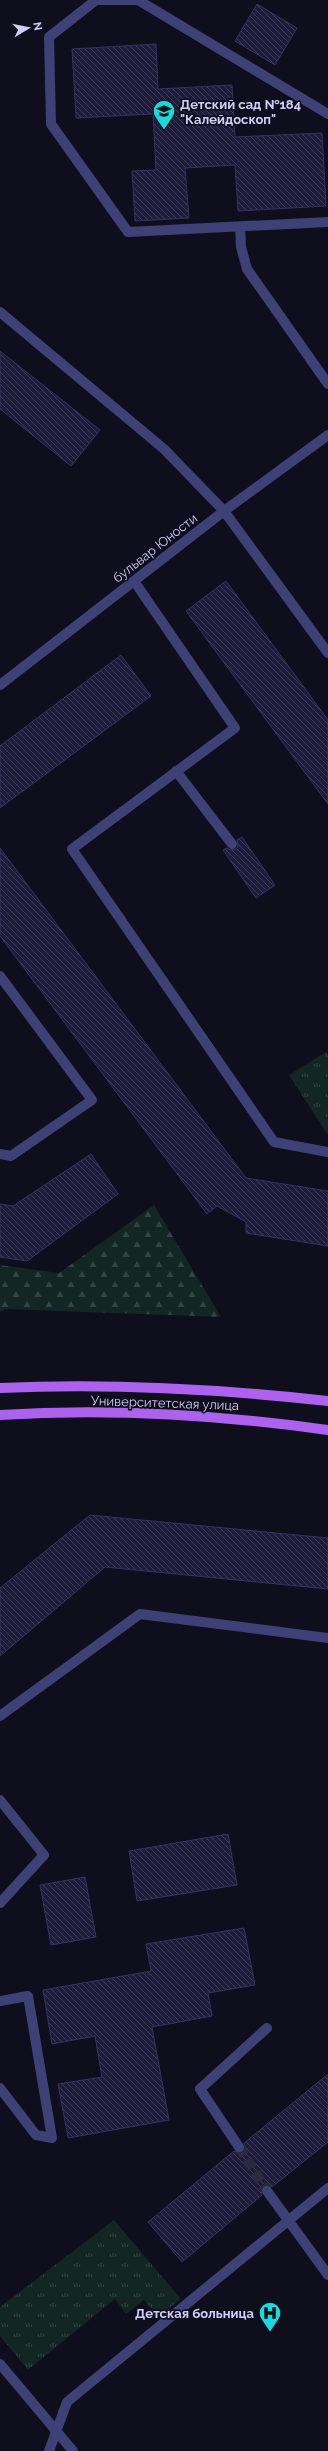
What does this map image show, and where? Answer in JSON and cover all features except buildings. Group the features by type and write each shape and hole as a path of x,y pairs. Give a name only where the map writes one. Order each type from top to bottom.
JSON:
{"main road":[{"name":"Университетская улица","path":"0,1388 65,1385 204,1389 328,1401"},
{"name":"Университетская улица","path":"0,1415 142,1413 247,1419 328,1430"}],"street":[{"path":"328,114 137,0 96,0 49,37 51,124 128,232 328,222"},
{"path":"240,226 241,247 247,268 328,384"},
{"path":"0,312 164,449 224,511 328,653"},
{"name":"бульвар Юности","path":"0,685 224,511 327,437"},
{"path":"134,581 235,728 72,849 274,1142 328,1152"},
{"path":"176,771 232,844"},
{"path":"0,976 92,1100 12,1156 0,1154"},
{"path":"0,1716 140,1614 328,1638"},
{"path":"0,1800 44,1855 0,1903"},
{"path":"0,2001 28,1996 52,2138 36,2135 0,2088"},
{"path":"239,2147 200,2088 267,2028"},
{"path":"49,2451 67,2402 328,2188"},
{"path":"267,2191 287,2221 328,2274"},
{"path":"0,2364 73,2451"}],"green space":[{"path":"326,1052 328,1054 328,1135 289,1075"},
{"path":"154,1205 221,1317 5,1309 0,1312 0,1265 59,1273"},
{"path":"114,2220 181,2299 158,2317 144,2300 126,2314 115,2299 28,2370 0,2336 0,2307"}],"tunnel":[{"path":"239,2147 267,2191"}],"place":[{"name":"Детский сад №184 \"Калейдоскоп\"","path":"164,130"},
{"name":"Детская больница","path":"270,2332"}]}
